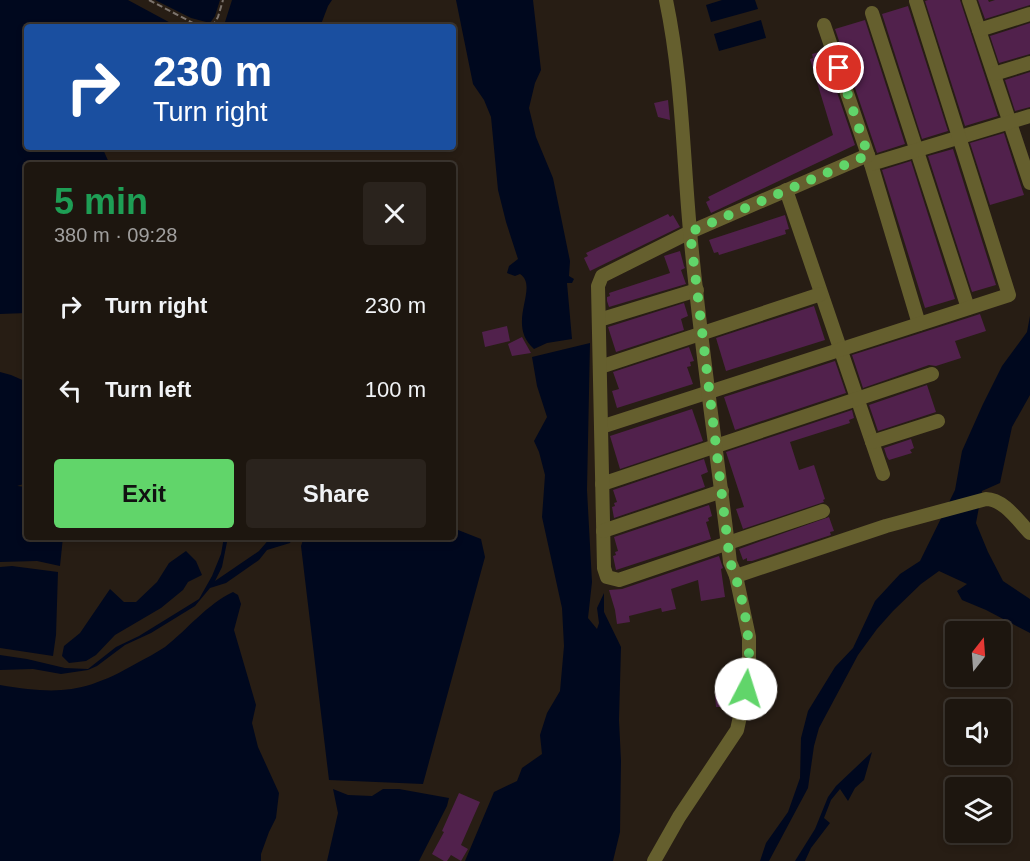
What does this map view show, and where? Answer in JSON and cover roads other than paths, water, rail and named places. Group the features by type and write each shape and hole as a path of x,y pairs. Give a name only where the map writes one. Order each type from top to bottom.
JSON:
{"street":[{"path":"654,861 679,817 737,730 749,676 749,637 736,576 730,562 709,392 690,232 672,26 666,0"},
{"path":"969,0 1030,183"},
{"path":"601,427 1009,295 916,1"},
{"path":"872,13 968,308"},
{"path":"979,30 1030,14"},
{"path":"824,25 870,159 920,324"},
{"path":"994,74 1030,63"},
{"path":"823,511 616,580 607,577 604,571 598,286 602,276 690,232 786,190 870,159 917,150 1030,116"},
{"path":"786,190 883,474"},
{"path":"599,320 697,290"},
{"path":"600,367 821,294"},
{"path":"602,484 932,375"},
{"path":"872,442 938,421"},
{"path":"603,531 722,491"},
{"path":"736,576 886,526 990,499 1001,504 1030,533"}],"water":[{"path":"0,0 128,0 172,24 24,24 24,150 103,150 109,162 24,162 24,313 0,314"},
{"path":"155,0 220,0 210,23 191,18"},
{"path":"232,0 332,0 321,24 225,22"},
{"path":"456,0 533,0 541,70 535,83 529,108 536,137 553,178 570,261 569,276 574,279 572,283 567,283 572,339 547,343 534,349 522,329 527,288 520,274 515,276 507,273 509,266 518,259 498,190 491,117 484,100 473,84"},
{"path":"722,0 755,0 758,9 711,22 706,5"},
{"path":"761,20 766,38 719,51 714,34"},
{"path":"1030,316 1030,395 1012,427 1000,483 982,491 976,523 1003,581 1030,599 1030,633 1011,621 962,600 957,591 967,584 939,571 921,584 877,629 858,655 819,728 808,788 769,861 760,861 766,843 788,812 800,778 801,738 808,711 835,667 853,648 875,601 900,574 920,561 955,490 962,451 983,404 1002,366 1027,332"},
{"path":"590,343 587,490 592,582 588,618 597,629 599,623 597,608 604,593 604,612 621,647 620,832 613,861 465,861 494,792 517,781 522,768 542,754 540,735 547,713 560,691 564,646 562,608 542,517 545,475 534,441 547,417 537,386 532,357"},
{"path":"0,372 24,381 24,484 17,486 24,487 24,540 63,540 60,566 37,561 0,562"},
{"path":"456,529 481,539 485,557 423,784 329,780 301,546 303,540 456,540"},
{"path":"223,540 227,540 222,567 215,581 259,551 268,540 292,540 290,543 267,550 259,560 226,583 210,588 195,606 151,633 125,645 97,666 88,670 61,674 33,669 0,670 0,655 65,668 88,669 116,647 139,636 199,599 221,554"},
{"path":"186,551 196,561 202,575 188,582 183,590 161,608 115,635 96,655 86,661 69,663 62,656 64,646 80,633 110,589 124,602 136,602 157,582 169,563"},
{"path":"12,566 58,572 53,656 0,648 0,567"},
{"path":"233,592 238,595 241,604 234,630 256,705 252,723 258,747 279,793 276,818 261,854 261,861 0,861 0,685 56,690 86,686 102,680 165,647 206,610"},
{"path":"872,752 864,780 855,788 848,801 840,789 831,800 824,818 830,823 811,848 805,861 795,861 815,829 828,797 836,786"},
{"path":"333,789 348,795 372,796 383,789 399,789 449,798 419,861 327,861 338,813"}]}
